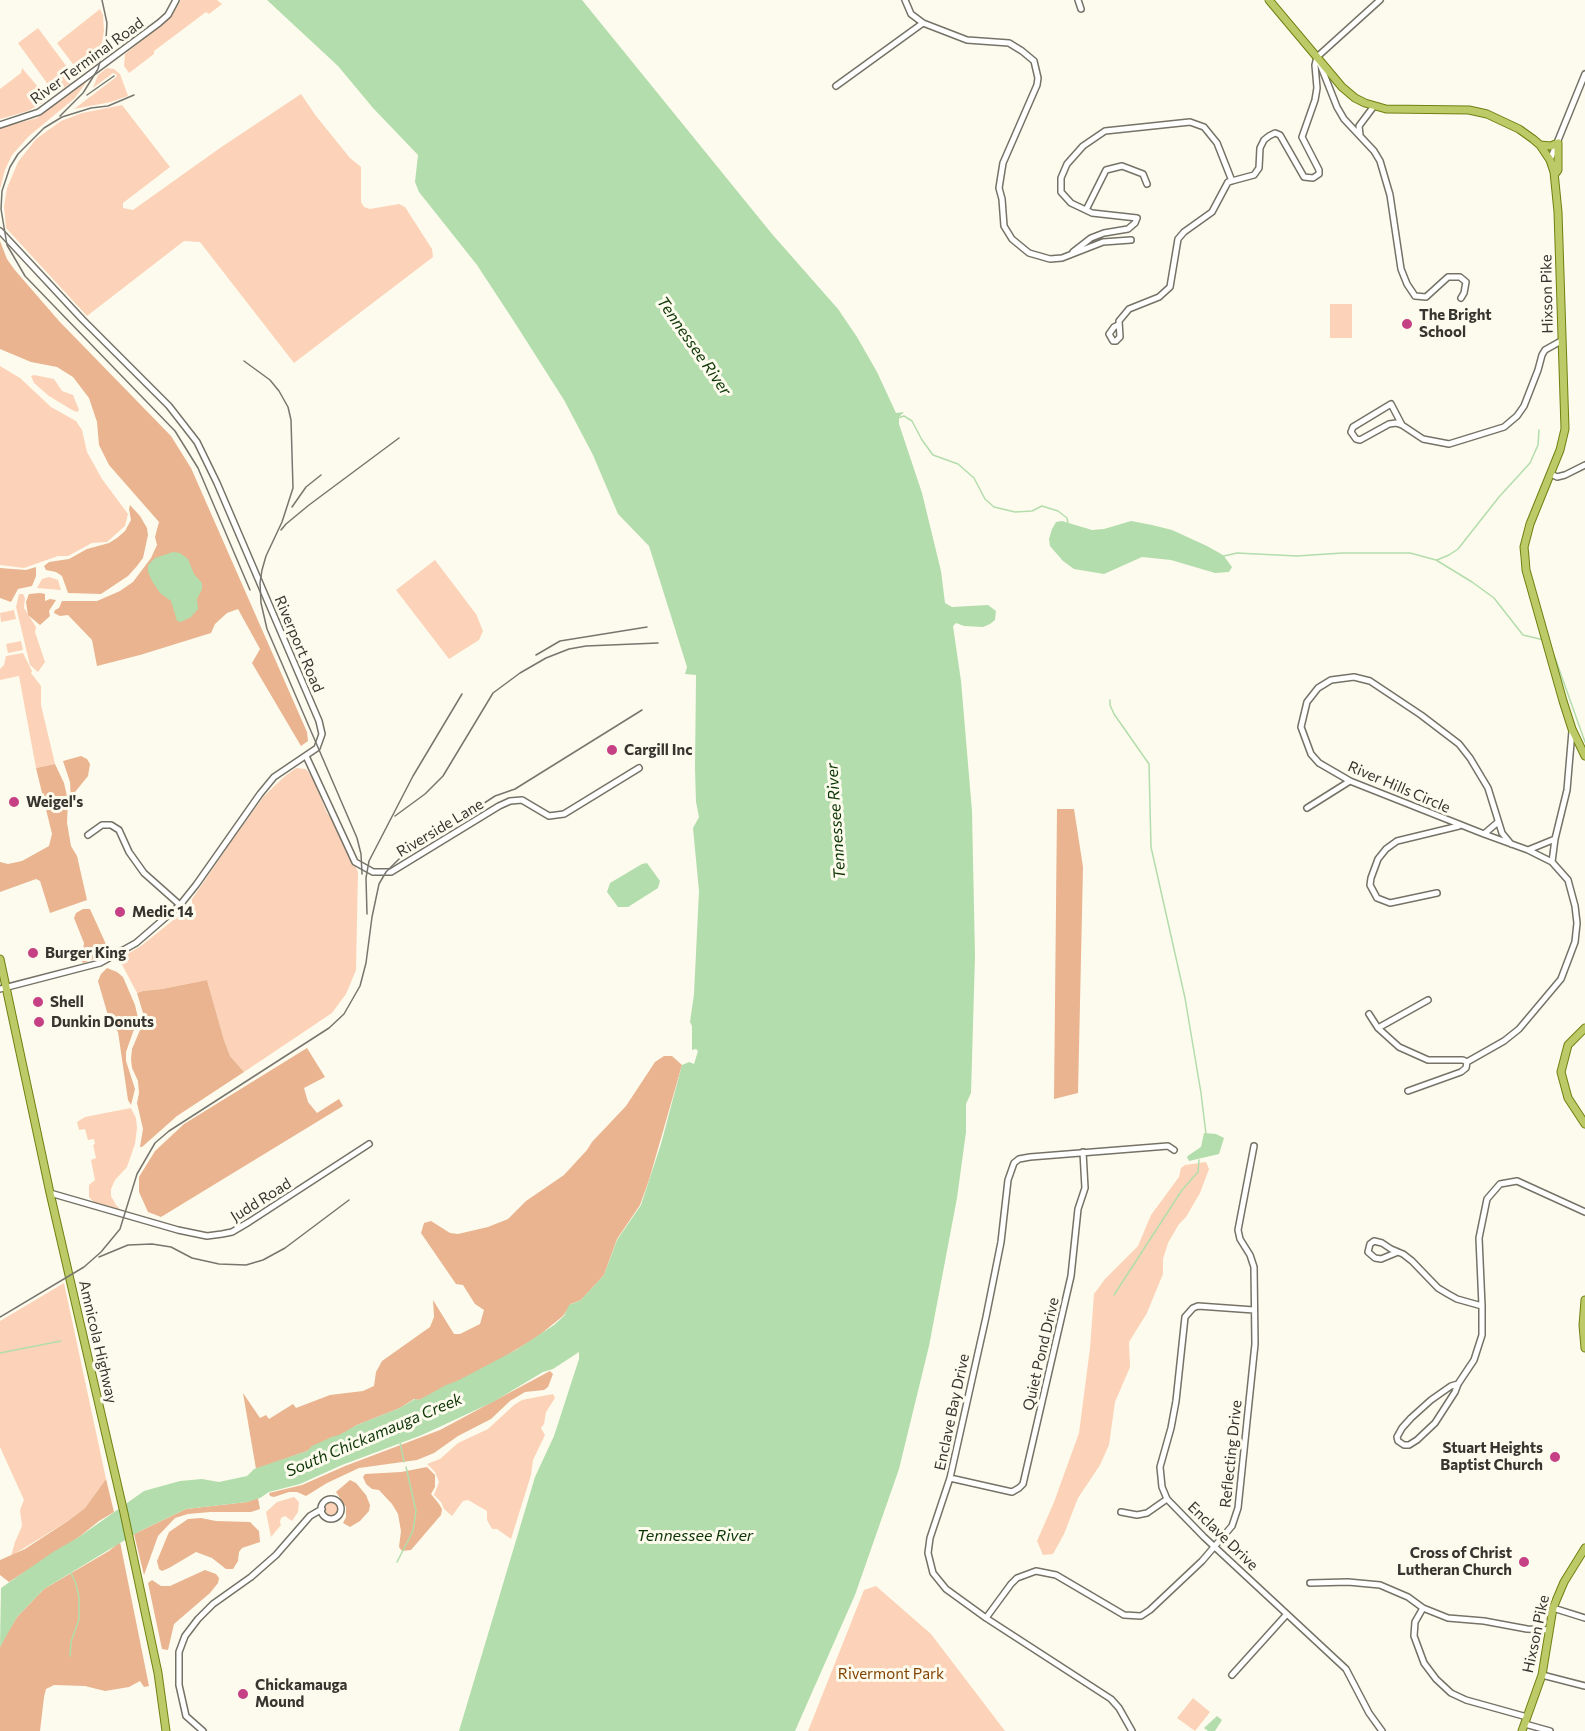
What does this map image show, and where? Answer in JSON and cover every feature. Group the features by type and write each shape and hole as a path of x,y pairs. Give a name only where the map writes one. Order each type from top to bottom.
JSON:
{"main road":[{"name":"Hixson Pike","path":"1269,0 1342,87 1355,98 1386,110 1469,110 1502,120 1519,129 1540,145 1550,160 1555,174 1558,212 1565,429 1524,547 1526,570 1572,729 1585,756"},
{"path":"1540,145 1551,146 1558,143 1558,170 1555,174"},
{"name":"Amnicola Highway","path":"0,959 3,988 118,1487 158,1673 166,1731"},
{"path":"1585,1028 1568,1045 1561,1072 1568,1098 1585,1124"},
{"path":"1585,1300 1583,1326 1585,1348"},
{"name":"Hixson Pike","path":"1524,1724 1542,1675 1553,1608 1564,1582 1584,1550"}],"street":[{"name":"River Terminal Road","path":"0,125 28,117 54,101 159,23 168,15 176,0"},
{"path":"905,0 911,14 923,23 967,40 1009,43 1034,61 1038,78 1037,85 1003,163 999,188 1004,226 1021,248 1035,256 1050,259 1062,258 1103,242 1131,240"},
{"path":"1078,0 1081,9"},
{"path":"1118,325 1122,316 1129,309 1159,297 1170,287 1178,239 1212,212 1228,182 1254,175 1259,168 1260,148 1264,140 1275,133 1280,135 1304,177 1313,178 1319,174 1302,137 1315,100 1317,57 1380,0"},
{"path":"836,86 923,23"},
{"path":"1317,57 1344,119 1380,161 1390,195 1401,269 1415,296 1426,297 1442,281 1453,276 1460,277 1466,282 1461,298"},
{"path":"1550,160 1585,74"},
{"path":"1360,136 1359,126 1374,106"},
{"path":"1070,254 1091,238 1128,229 1137,218 1092,213 1071,203 1061,192 1061,178 1067,164 1083,146 1105,131 1152,128 1190,122 1204,127 1217,142 1232,181"},
{"path":"1086,210 1106,170 1122,166 1143,174 1147,184"},
{"name":"Riverport Road","path":"0,231 169,406 198,444 319,721 322,734 321,743 274,777 180,905 136,943 100,963 3,988"},
{"path":"1402,424 1389,424 1360,440 1356,439 1351,432 1353,427 1391,404 1402,424 1423,439 1449,444 1504,427 1517,416 1524,406 1545,350 1561,341"},
{"path":"1551,474 1557,477 1565,475 1585,465"},
{"name":"River Hills Circle","path":"1511,844 1502,833 1481,773 1459,744 1442,730 1370,681 1354,676 1330,680 1312,695 1304,710 1301,727 1311,754 1319,763 1350,781 1460,825 1511,844 1528,850 1552,862"},
{"path":"1369,1014 1378,1028 1399,1047 1428,1060 1467,1062 1504,1041 1519,1029 1561,979 1575,942 1577,923 1568,880 1552,862 1567,790 1572,729"},
{"name":"Riverside Lane","path":"306,756 355,862 373,873 391,872 498,806 510,801 522,800 549,816 564,814 639,768"},
{"path":"1307,808 1350,781"},
{"path":"1484,834 1498,822"},
{"path":"88,835 102,825 111,825 119,830 129,852 144,873 180,905"},
{"path":"1437,893 1390,903 1377,898 1370,885 1371,878 1378,860 1396,841 1460,825"},
{"path":"1528,850 1555,839"},
{"path":"1378,1028 1428,1000"},
{"path":"1408,1091 1461,1072 1466,1068 1467,1062"},
{"name":"Judd Road","path":"50,1193 178,1230 207,1236 222,1234 232,1232 249,1222 369,1144"},
{"name":"Enclave Bay Drive","path":"1132,1731 1112,1699 986,1618 946,1589 939,1582 930,1564 928,1553 930,1538 950,1478 1001,1242 1009,1173 1014,1162 1019,1159 1083,1152 1168,1146 1174,1150"},
{"name":"Reflecting Drive","path":"986,1618 1017,1578 1036,1571 1056,1575 1124,1615 1141,1616 1158,1603 1215,1547 1232,1526 1238,1508 1255,1344 1254,1267 1238,1230 1254,1146"},
{"name":"Quiet Pond Drive","path":"950,1478 1012,1492 1023,1484 1071,1276 1078,1209 1085,1188 1083,1152"},
{"path":"1458,1384 1451,1386 1431,1400 1411,1418 1402,1428 1397,1437 1398,1441 1409,1445 1435,1423 1474,1360 1482,1335 1479,1255 1481,1223 1487,1199 1500,1184 1518,1181 1585,1212"},
{"path":"1398,1252 1380,1259 1370,1256 1368,1252 1370,1244 1378,1241 1398,1252 1412,1261 1438,1288 1457,1299 1482,1306"},
{"name":"Enclave Drive","path":"1254,1310 1198,1306 1185,1317 1176,1401 1160,1467 1162,1486 1167,1499 1215,1547 1346,1669 1378,1730"},
{"path":"1121,1512 1132,1515 1147,1513 1167,1499"},
{"path":"203,1731 186,1716 179,1685 179,1652 185,1636 213,1604 251,1577 276,1554 310,1516 322,1509"},
{"path":"1310,1583 1348,1582 1380,1585 1408,1597 1423,1608 1448,1618 1549,1630"},
{"path":"1423,1608 1415,1622 1414,1636 1424,1663 1436,1679 1451,1693 1466,1700 1524,1724 1550,1731"},
{"path":"1553,1608 1585,1618"},
{"path":"1232,1675 1287,1614"},
{"path":"1542,1675 1585,1686"}],"green space":[{"path":"181,0 217,0 222,4 209,14 206,12 129,73 124,66 125,54 171,17"},
{"path":"100,9 103,15 104,31 99,62 83,73 79,72 57,43"},
{"path":"38,28 73,75 72,82 58,92 52,90 18,43"},
{"path":"22,68 44,94 44,102 28,111 0,119 0,89 21,73"},
{"path":"107,68 114,69 120,74 128,96 111,102 74,109 115,78 117,75 113,73 93,88 98,75"},
{"path":"87,81 75,98 29,136 12,155 0,189 0,128 37,118"},
{"path":"301,94 350,158 361,167 361,202 364,207 370,209 399,204 405,207 432,249 433,257 294,363 200,242 184,241 87,316 6,228 4,206 7,188 18,162 36,139 61,121 82,113 122,105 170,167 123,203 123,208 133,210"},
{"path":"1330,304 1352,304 1352,338 1330,338"},
{"path":"0,366 20,378 51,407 76,421 82,430 87,452 102,479 128,514 125,526 107,542 92,543 68,556 58,556 24,568 0,565"},
{"path":"31,376 54,379 62,391 73,395 79,410 77,412 72,410 49,396 34,383"},
{"path":"435,560 476,614 483,631 479,640 449,659 396,590"},
{"path":"49,577 58,580 61,590 37,588 42,579"},
{"path":"19,594 23,594 25,598 24,608 36,627 35,632 45,662 38,672 30,665 16,607"},
{"path":"14,610 16,619 1,622 0,613"},
{"path":"21,641 23,650 8,653 6,644"},
{"path":"23,653 31,673 41,686 41,705 55,764 36,768 19,676 0,680 0,669 4,665 6,656"},
{"path":"296,768 306,769 313,779 327,813 335,823 358,872 356,970 346,994 332,1013 244,1072 230,1056 207,980 137,993 119,959 141,946 177,917 184,916 189,919 196,912 192,906 192,899 235,836 264,796"},
{"path":"131,1108 136,1118 135,1144 127,1167 115,1180 111,1189 111,1196 121,1210 94,1202 89,1197 89,1185 95,1180 91,1160 96,1158 93,1145 95,1144 94,1139 88,1140 85,1129 79,1130 77,1122 85,1117"},
{"path":"1206,1162 1209,1169 1200,1193 1168,1243 1163,1259 1163,1274 1147,1313 1129,1342 1130,1367 1115,1402 1109,1445 1100,1465 1078,1498 1064,1534 1053,1554 1043,1555 1037,1541 1079,1433 1090,1348 1094,1294 1105,1279 1138,1246 1151,1215 1179,1177 1181,1168 1185,1165"},
{"path":"64,1283 106,1479 85,1508 11,1556 22,1526 20,1510 24,1500 0,1447 0,1321"},
{"path":"553,1394 555,1398 546,1412 541,1428 545,1435 533,1460 531,1475 511,1539 497,1529 492,1529 487,1520 487,1511 468,1500 463,1501 452,1516 444,1509 434,1495 439,1482 435,1472 427,1464 440,1459 458,1443 488,1429 522,1400"},
{"path":"294,1497 299,1502 298,1512 292,1521 285,1516 281,1518 281,1525 271,1537 266,1512 277,1502"},
{"path":"329,1502 335,1502 339,1509 335,1516 329,1516 325,1512 325,1506"},
{"name":"Rivermont Park","path":"876,1586 931,1634 1005,1731 808,1731 864,1590"},
{"path":"1193,1698 1210,1712 1195,1731 1177,1718"}],"shaded area":[{"path":"0,241 14,269 59,321 171,436 191,468 307,732 308,741 301,746 252,663 260,649 238,609 227,613 215,624 211,633 97,666 92,640 68,615 60,616 54,613 62,601 97,601 120,591 133,582 151,558 157,545 155,537 159,522 109,465 99,445 97,422 89,398 73,377 57,367 31,362 0,349"},
{"path":"130,505 147,528 148,535 143,558 128,576 101,594 68,593 62,576 46,570 44,566 49,562 69,559 87,549 109,543 117,538 125,531 131,520"},
{"path":"36,567 36,576 32,586 18,589 11,602 0,598 0,568 26,570"},
{"path":"29,594 45,594 45,601 56,600 49,611 50,616 40,625 28,615 26,602"},
{"path":"81,756 90,764 88,776 71,801 70,782 63,761"},
{"path":"55,764 64,783 68,800 67,823 71,846 77,856 87,900 50,913 40,881 36,879 0,892 0,862 8,864 22,861 49,846 52,834 36,768"},
{"path":"1057,809 1074,809 1083,867 1078,1093 1054,1099"},
{"path":"83,909 90,909 110,953 83,963 79,956 83,951 84,943 74,918 76,913"},
{"path":"107,968 123,977 138,1018 126,1052 126,1061 135,1089 131,1105 128,1100 118,1032 109,1019 98,981"},
{"path":"207,980 230,1056 244,1072 177,1116 140,1147 143,1129 137,1103 138,1081 131,1059 132,1049 143,1023 143,1013 137,993"},
{"path":"307,1048 325,1077 304,1088 308,1102 317,1113 339,1099 343,1106 161,1217 148,1212 139,1192 139,1177 155,1151 184,1124"},
{"path":"664,1056 672,1056 682,1065 649,1180 640,1205 617,1239 604,1275 581,1300 571,1304 563,1316 537,1337 489,1366 419,1400 414,1399 400,1408 357,1425 307,1451 256,1469 243,1393 260,1418 266,1415 269,1419 293,1404 296,1408 330,1395 363,1391 374,1386 376,1372 382,1361 430,1327 434,1317 433,1300 454,1334 460,1334 480,1324 484,1310 475,1304 463,1285 456,1284 421,1233 424,1223 431,1221 450,1233 458,1234 488,1227 508,1219 526,1201 564,1175 626,1106 655,1062"},
{"path":"550,1371 553,1374 548,1387 544,1390 525,1392 510,1401 491,1419 458,1436 434,1453 417,1460 359,1468 306,1496 297,1492 289,1492 274,1497 270,1496 269,1493 302,1485 440,1430"},
{"path":"427,1467 435,1475 435,1487 431,1494 442,1509 441,1515 411,1550 402,1551 399,1547 401,1531 398,1514 379,1490 372,1489 363,1477 365,1474 401,1472"},
{"path":"106,1479 114,1512 9,1582 0,1575 0,1560 25,1549 68,1521 85,1508"},
{"path":"350,1480 356,1483 366,1495 370,1505 369,1511 360,1521 350,1527 343,1523 346,1517 346,1507 336,1492"},
{"path":"258,1498 260,1509 251,1512 210,1512 175,1518 158,1536 144,1575 134,1534 186,1509 247,1502"},
{"path":"188,1519 250,1522 259,1531 260,1542 242,1548 233,1569 226,1569 212,1558 196,1552 169,1568 162,1571 159,1569 157,1561 169,1532"},
{"path":"120,1542 149,1686 144,1687 140,1681 129,1687 105,1691 85,1686 54,1685 46,1689 40,1731 0,1731 0,1647 17,1617 44,1589 109,1551"},
{"path":"205,1570 216,1574 219,1578 218,1583 210,1593 174,1624 168,1650 162,1649 148,1583 152,1580 161,1586 170,1586"}],"water":[{"name":"Tennessee River","path":"267,0 582,0 772,234 838,309 857,337 877,372 896,413 904,412 899,417 899,424 922,493 941,571 945,603 952,607 988,605 996,611 995,620 983,627 956,623 953,626 961,681 972,811 975,956 971,1093 966,1104 966,1132 957,1198 929,1346 899,1469 855,1595 795,1731 459,1731 535,1477 554,1436 579,1359 579,1352 493,1402 422,1435 342,1465 300,1484 269,1492 260,1498 247,1502 186,1509 140,1531 44,1589 17,1617 0,1647 1,1588 144,1491 180,1481 202,1479 219,1482 247,1476 254,1469 307,1451 312,1446 357,1425 400,1408 415,1399 419,1400 516,1350 554,1325 564,1316 569,1305 581,1300 604,1275 617,1240 641,1205 661,1144 682,1065 689,1062 694,1064 698,1051 692,1050 690,1022 694,994 699,891 693,828 699,817 695,769 696,675 685,674 687,667 649,546 618,514 593,455 564,400 515,323 477,265 419,192 415,182 418,155 373,108 338,66"},
{"path":"1062,521 1092,530 1131,521 1172,530 1223,555 1232,567 1229,572 1215,573 1171,560 1142,557 1104,574 1074,569 1063,561 1050,546 1049,539 1052,529 1056,522"},
{"path":"173,552 180,553 188,559 194,574 202,583 197,599 198,609 191,617 181,622 177,621 171,601 160,593 148,572 148,565 155,558"},
{"path":"647,863 660,881 658,888 628,907 618,907 607,892 610,883"},
{"path":"1204,1133 1216,1134 1224,1138 1219,1154 1189,1161 1187,1157 1201,1147"},
{"path":"1217,1716 1222,1720 1215,1731 1208,1731 1204,1728"}],"waterway":[{"path":"898,418 904,416 912,421 933,455 958,464 974,478 985,499 994,507 1015,512 1032,511 1042,506 1058,511 1067,518 1068,523"},
{"path":"1437,560 1458,549 1499,497 1530,463 1538,445 1539,430"},
{"path":"1224,556 1237,553 1297,556 1342,553 1410,553 1436,560 1472,582 1494,598 1523,635 1544,640"},
{"path":"1554,655 1585,742"},
{"path":"1110,700 1114,714 1149,764 1151,847 1185,998 1206,1134"},
{"path":"1114,1295 1182,1190 1198,1172 1199,1160"},
{"path":"0,1353 61,1341"},
{"name":"South Chickamauga Creek","path":"400,1442 404,1462"},
{"path":"397,1562 413,1531 416,1511 406,1467"},
{"path":"70,1656 71,1642 79,1619 79,1597 71,1573"}],"railway":[{"path":"60,116 83,93 98,69 106,39 107,23 102,0"},
{"path":"87,95 114,76"},
{"path":"134,95 108,106 91,108 62,117 44,128 18,154 10,167 2,191 1,209 7,245 25,276 175,431 198,468 250,590"},
{"path":"244,361 270,380 279,391 288,407 291,420 293,488 262,570 261,603 267,629 357,838 362,874"},
{"path":"281,530 309,505 399,438"},
{"path":"292,507 306,487 321,475"},
{"path":"536,655 560,641 647,627"},
{"path":"395,816 425,794 443,776 493,693 520,673 546,658 569,649 586,646 658,643"},
{"path":"367,914 366,878 369,861 413,776 462,694"},
{"path":"0,1317 84,1267 101,1252 120,1229 137,1174 155,1143 169,1131 329,1028 344,1014 360,986 379,884 386,872 399,859 495,796 515,789 642,710"},
{"path":"99,1257 128,1245 152,1244 171,1247 192,1258 219,1264 246,1265 263,1260 285,1248 349,1200"}],"place":[{"name":"The Bright School","path":"1407,324"},
{"name":"Cargill Inc","path":"612,750"},
{"name":"Weigel's","path":"14,802"},
{"name":"Medic 14","path":"120,912"},
{"name":"Burger King","path":"33,953"},
{"name":"Shell","path":"38,1002"},
{"name":"Dunkin Donuts","path":"39,1022"},
{"name":"Stuart Heights Baptist Church","path":"1555,1457"},
{"name":"Cross of Christ Lutheran Church","path":"1524,1562"},
{"name":"Chickamauga Mound","path":"243,1694"}]}
